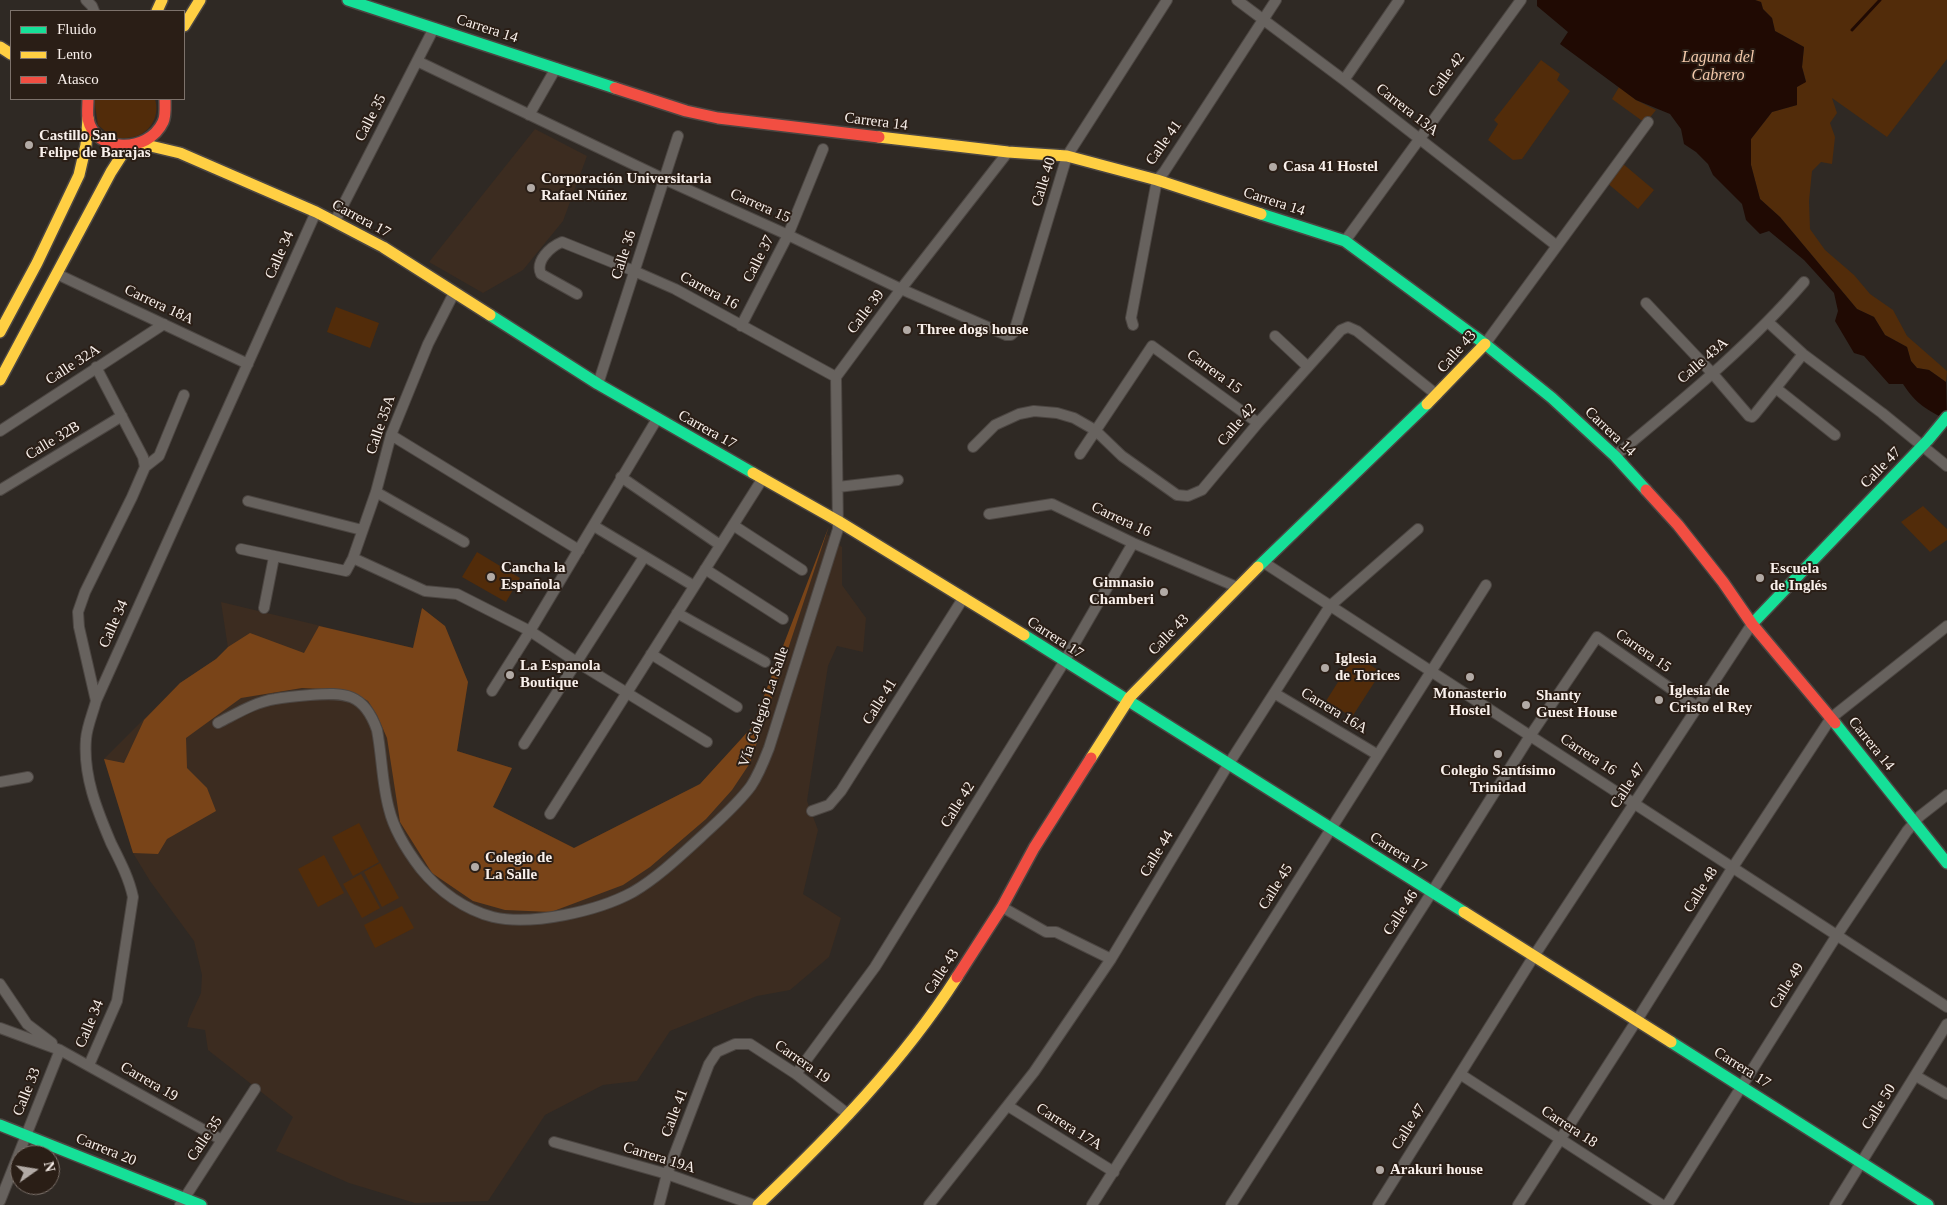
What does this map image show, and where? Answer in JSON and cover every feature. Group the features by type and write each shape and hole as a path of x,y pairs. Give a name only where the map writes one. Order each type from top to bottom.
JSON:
{"main road":[{"path":"185,24 200,0"},
{"name":"Carrera 14","path":"348,0 686,111 718,118 1008,152 1067,156 1157,180 1345,241 1485,344 1552,398 1615,456 1678,524 1752,624 1831,718 1947,863"},
{"path":"0,332 79,176 86,145 88,118 85,100"},
{"path":"88,118 94,130 104,140 127,147 142,144 152,138 160,129 165,117 165,100"},
{"name":"Carrera 17","path":"142,144 180,152 316,212 383,247 598,384 838,521 964,597 1127,702 1637,1020 1928,1205"},
{"path":"0,380 111,172 127,147"},
{"name":"Calle 43","path":"758,1205 849,1115 936,1010 1002,907 1034,848 1127,702 1237,587 1437,395 1485,344"},
{"name":"Calle 47","path":"1752,624 1925,443 1947,417"},
{"name":"Carrera 20","path":"0,1125 182,1201 201,1205"}],"street":[{"name":"Calle 40","path":"1011,335 1014,332 1067,156 1168,0"},
{"name":"Carrera 13A","path":"1237,0 1344,80 1557,246"},
{"name":"Calle 41","path":"1133,325 1131,318 1157,180 1276,0"},
{"path":"1344,80 1399,0"},
{"name":"Calle 42","path":"1345,241 1520,0"},
{"name":"Calle 35","path":"335,221 434,28"},
{"name":"Carrera 15","path":"417,62 901,289 1006,335 1011,335"},
{"path":"529,115 556,68"},
{"name":"Calle 43","path":"1485,344 1648,122"},
{"name":"Calle 36","path":"598,384 678,136"},
{"name":"Calle 37","path":"741,326 788,235 823,149"},
{"name":"Calle 39","path":"836,377 901,289 1008,152"},
{"name":"Calle 34","path":"89,1065 117,1001 133,897 130,885 99,815 90,786 86,736 96,701 316,212"},
{"name":"Carrera 16","path":"577,294 541,274 539,271 539,264 548,251 562,242 674,289 836,377"},
{"name":"Carrera 18A","path":"57,274 248,364"},
{"name":"Calle 43A","path":"1615,456 1713,374 1768,322 1804,282"},
{"name":"Calle 35A","path":"274,557 346,571 353,558 376,492 391,435 428,344 454,293"},
{"path":"1646,303 1713,374 1749,416 1752,417 1803,354"},
{"path":"1768,322 1803,354 1925,443 1947,466"},
{"name":"Calle 32A","path":"0,431 164,324"},
{"name":"Calle 42","path":"1095,430 1122,456 1163,486 1177,495 1188,496 1202,490 1258,423 1341,330 1348,327 1358,331 1437,395"},
{"path":"1275,336 1308,367"},
{"name":"Carrera 15","path":"1095,430 1152,346 1258,423"},
{"path":"96,367 143,457 145,467"},
{"path":"836,377 838,521"},
{"path":"1777,388 1835,435"},
{"path":"96,701 79,628 78,612 85,592 145,467 159,456 184,395"},
{"path":"974,446 995,425 1019,414 1034,412 1057,413 1074,418 1095,430 1080,454"},
{"name":"Calle 32B","path":"0,490 122,416"},
{"path":"492,691 594,526 621,477 657,419"},
{"path":"391,435 579,550"},
{"path":"621,477 720,545"},
{"path":"550,814 763,478"},
{"path":"838,487 898,480"},
{"path":"376,492 464,542"},
{"path":"248,501 362,530"},
{"name":"Carrera 16","path":"989,514 1052,504 1133,544 1237,587"},
{"name":"Vía Colegio La Salle","path":"218,723 274,699 335,693 345,694 355,699 373,718 380,748 389,810 404,845 422,870 448,895 492,917 519,920 557,917 586,910 631,892 658,875 716,822 751,785 769,748 834,544 838,521"},
{"path":"733,525 802,570"},
{"path":"594,526 694,586"},
{"name":"Calle 44","path":"929,1205 1034,1072 1111,959 1228,765 1330,606 1418,529"},
{"name":"Calle 42","path":"796,1074 875,968 1064,662 1133,544"},
{"path":"241,549 274,557 264,608"},
{"path":"524,744 644,557"},
{"path":"353,558 425,592 457,594 530,631 575,662 707,742"},
{"name":"Carrera 16","path":"1263,562 1947,1007"},
{"path":"705,569 783,620"},
{"name":"Calle 45","path":"1092,1205 1486,585"},
{"name":"Calle 41","path":"812,811 829,805 841,791 964,597"},
{"path":"677,613 765,662"},
{"name":"Calle 47","path":"1378,1205 1534,956 1752,624"},
{"name":"Calle 48","path":"1518,1205 1733,867 1831,718 1947,626"},
{"name":"Carrera 15","path":"1597,637 1697,707"},
{"name":"Calle 46","path":"1231,1205 1530,736 1597,637"},
{"path":"651,654 737,706"},
{"name":"Carrera 16A","path":"1274,693 1378,755"},
{"path":"0,782 28,777"},
{"name":"Calle 49","path":"1667,1205 1837,935 1914,822 1947,795"},
{"path":"1002,907 1046,932 1056,932 1111,959"},
{"name":"Carrera 19","path":"0,984 28,1024 60,1050"},
{"name":"Calle 50","path":"1835,1205 1947,1024"},
{"name":"Carrera 19","path":"0,1028 60,1050 222,1140"},
{"name":"Calle 41","path":"659,1205 667,1174 709,1064 718,1052 735,1044"},
{"name":"Carrera 19","path":"735,1044 750,1044 796,1074 849,1115"},
{"name":"Calle 33","path":"0,1201 60,1050"},
{"name":"Carrera 18","path":"1460,1074 1662,1205"},
{"path":"1916,1076 1947,1094"},
{"name":"Calle 35","path":"182,1201 256,1089"},
{"name":"Carrera 17A","path":"1008,1106 1114,1172"},
{"name":"Carrera 19A","path":"554,1142 667,1174 754,1205"}],"shaded area":[{"path":"1755,0 1947,0 1947,59 1887,137 1832,98 1837,113 1830,123 1835,137 1832,164 1821,162 1812,171 1809,201 1810,229 1825,250 1854,275 1870,294 1893,310 1907,336 1947,371 1946,382 1929,370 1917,368 1911,361 1907,347 1885,335 1874,317 1857,309 1780,217 1760,199 1751,165 1751,139 1772,112 1797,105 1797,87 1806,81 1802,67 1804,47 1775,31 1772,18 1763,9 1761,2"},
{"path":"1541,60 1560,74 1557,80 1570,91 1522,159 1513,160 1488,140 1498,124 1494,120"},
{"path":"1619,87 1636,100 1656,110 1648,120 1641,120 1612,99"},
{"path":"94,100 155,100 156,113 154,120 151,126 141,134 134,137 117,138 98,125"},
{"name":"Corporación Universitaria Rafael Núñez","path":"535,129 587,156 563,221 523,270 483,293 429,262"},
{"path":"1622,163 1654,190 1638,209 1606,182"},
{"path":"336,307 379,323 370,348 327,332"},
{"path":"1923,506 1947,529 1947,540 1930,552 1901,522"},
{"path":"829,526 750,763 732,790 706,819 650,867 623,885 551,912 505,910 473,901 432,873 400,822 387,738 377,715 368,701 344,690 302,688 241,698 186,738 187,768 207,788 216,811 167,839 158,854 133,853 104,759 124,763 144,720 180,683 250,633 304,653 319,626 413,648 422,608 445,626 468,682 457,751 512,768 493,807 574,848 700,784 752,727"},
{"name":"Colegio de La Salle","path":"827,534 842,547 842,585 866,618 863,652 837,646 828,666 807,801 818,830 803,894 841,918 829,957 790,990 757,996 670,1031 637,1081 603,1085 545,1115 488,1201 415,1203 349,1183 276,1151 293,1117 208,1050 205,1030 187,1027 201,993 202,975 194,941 150,881 133,853 104,759 180,683 216,659 228,648 221,602 413,648 422,608 445,626 468,682 457,751 512,768 493,807 574,848 700,784 752,727"},
{"name":"Cancha la Española","path":"477,552 520,578 506,602 462,577"},
{"path":"1355,655 1381,672 1352,717 1326,701"},
{"path":"359,823 379,862 353,876 332,837"},
{"path":"324,855 344,893 318,907 298,869"},
{"path":"380,863 399,898 382,907 364,872"},
{"path":"361,874 380,908 362,918 343,884"},
{"path":"402,906 414,928 375,948 364,925"}],"water":[{"name":"Laguna del Cabrero","path":"1537,0 1755,0 1761,2 1763,9 1772,18 1775,31 1804,47 1802,67 1806,82 1797,87 1797,105 1772,112 1751,139 1751,165 1760,199 1780,217 1857,309 1874,317 1885,335 1907,347 1911,361 1917,368 1929,370 1946,382 1947,420 1922,406 1903,384 1889,384 1864,356 1854,353 1835,321 1838,311 1834,293 1804,260 1769,231 1760,234 1746,220 1742,204 1713,175 1708,164 1696,152 1684,144 1681,129 1670,114 1636,100 1560,44 1568,32 1537,6"}],"waterway":[{"path":"1852,30 1880,0"}],"traffic: fast":[{"path":"348,0 615,88"},
{"path":"1261,214 1345,241 1485,344 1552,398 1615,456 1646,490"},
{"path":"490,315 598,384 753,473"},
{"path":"1258,567 1427,404"},
{"path":"1752,624 1928,440 1947,417"},
{"path":"1024,635 1464,912"},
{"path":"1835,723 1947,863"},
{"path":"1671,1042 1928,1205"},
{"path":"0,1125 201,1205"}],"traffic: slow":[{"path":"157,10 162,0"},
{"path":"185,24 200,0"},
{"path":"0,47 10,53"},
{"path":"0,332 37,263 79,175 86,145 88,118"},
{"path":"879,137 1008,152 1067,156 1157,180 1261,214"},
{"path":"142,144 180,153 316,212 383,247 490,315"},
{"path":"0,380 111,172 127,147"},
{"path":"1427,404 1485,344"},
{"path":"753,473 838,521 1024,635"},
{"path":"1091,758 1130,697 1258,567"},
{"path":"1464,912 1671,1042"},
{"path":"758,1205 839,1125 864,1097 913,1039 957,977"}],"traffic: jam":[{"path":"615,88 686,111 718,118 879,137"},
{"path":"88,100 88,119 93,130 101,138 111,143 122,145 135,144 146,140 156,132 164,120 165,100"},
{"path":"1646,490 1678,525 1723,582 1752,624 1835,723"},
{"path":"957,977 1002,907 1034,848 1091,758"}],"place":[{"name":"Castillo San Felipe de Barajas","path":"29,145"},
{"name":"Casa 41 Hostel","path":"1273,167"},
{"name":"Corporación Universitaria Rafael Núñez","path":"531,188"},
{"name":"Three dogs house","path":"907,330"},
{"name":"Cancha la Española","path":"491,577"},
{"name":"Escuela de Inglés","path":"1760,578"},
{"name":"Gimnasio Chamberi","path":"1164,592"},
{"name":"Iglesia de Torices","path":"1325,668"},
{"name":"La Espanola Boutique","path":"510,675"},
{"name":"Monasterio Hostel","path":"1470,677"},
{"name":"Iglesia de Cristo el Rey","path":"1659,700"},
{"name":"Shanty Guest House","path":"1526,705"},
{"name":"Colegio Santísimo Trinidad","path":"1498,754"},
{"name":"Colegio de La Salle","path":"475,867"},
{"name":"Arakuri house","path":"1380,1170"}]}
